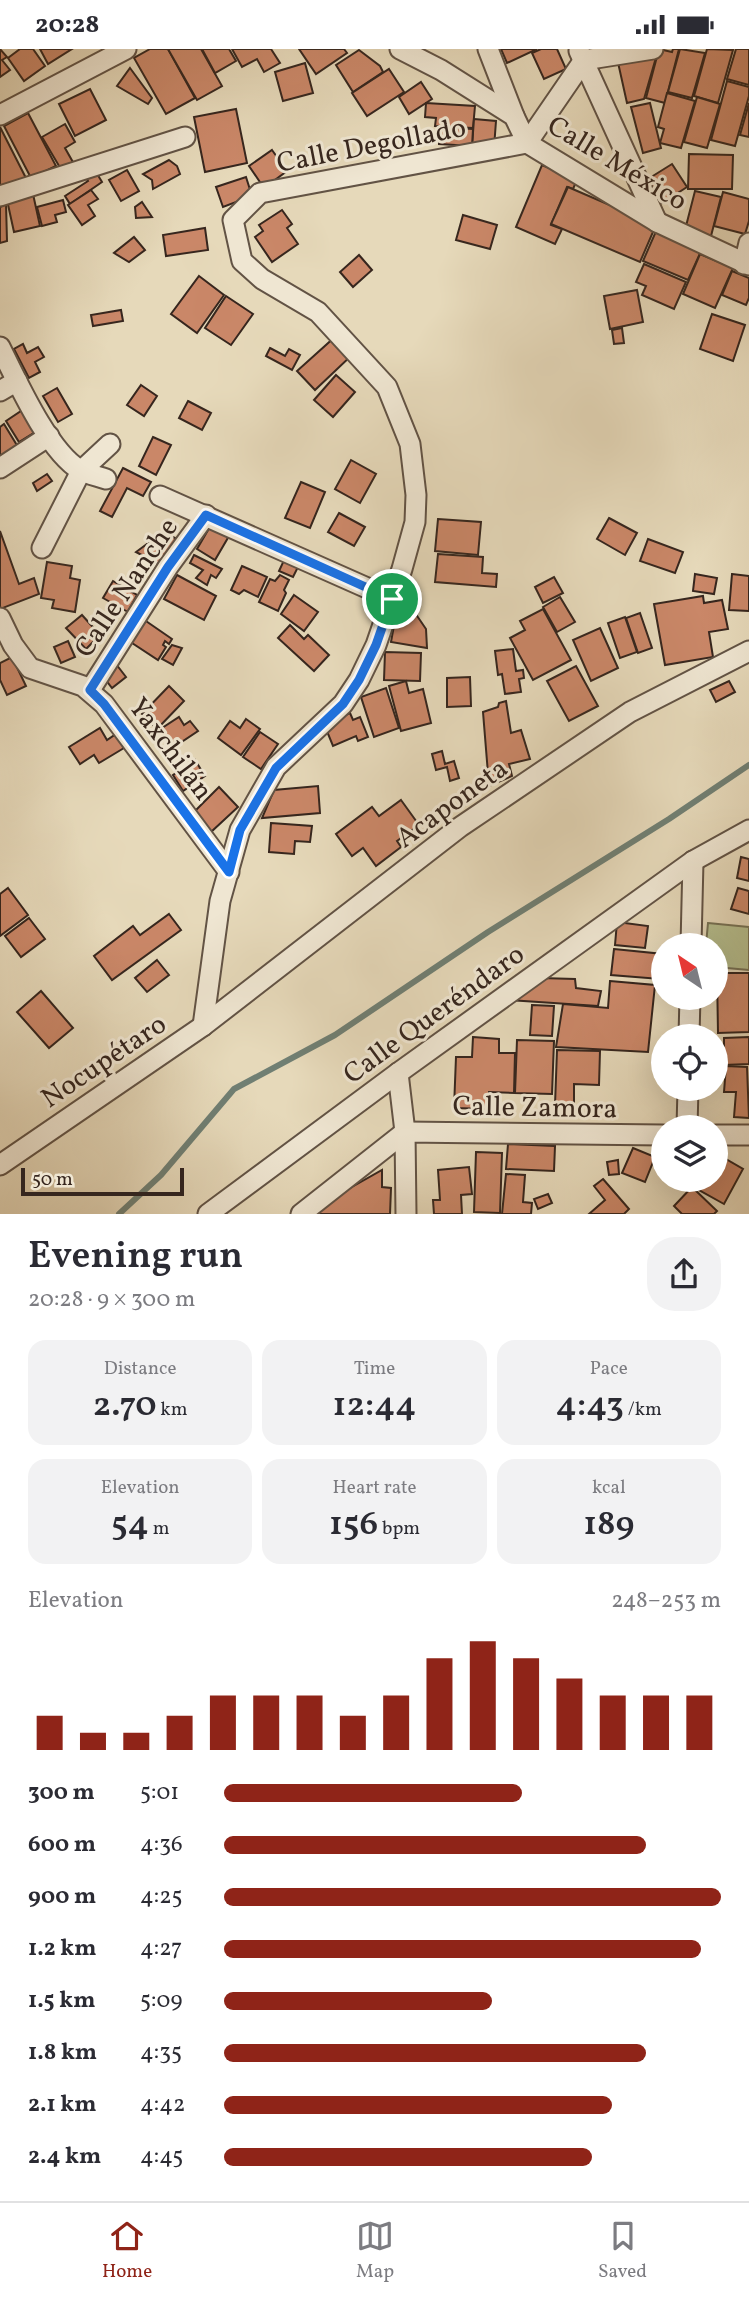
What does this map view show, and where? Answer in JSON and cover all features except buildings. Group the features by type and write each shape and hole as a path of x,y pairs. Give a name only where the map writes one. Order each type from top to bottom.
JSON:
{"street":[{"path":"0,115 126,49"},
{"name":"Calle México","path":"400,49 441,70 513,115 527,143 657,222 746,264"},
{"path":"429,49 441,70"},
{"path":"488,49 513,115"},
{"path":"581,54 653,49"},
{"path":"527,143 581,54"},
{"path":"581,54 657,222"},
{"path":"0,196 185,137"},
{"name":"Calle Degollado","path":"203,1026 220,901 240,830 276,768 343,704 359,680 376,645 415,522 416,495 410,444 387,387 318,312 262,279 242,261 233,220 260,193 527,143"},
{"path":"746,264 749,243"},
{"path":"0,347 9,386 66,459 81,471 106,479"},
{"path":"0,468 49,436"},
{"path":"42,548 81,471 110,444"},
{"path":"160,496 392,599"},
{"name":"Calle Nanche","path":"90,690 168,567 206,515"},
{"name":"Yaxchilán","path":"0,618 13,645 30,668 90,690 104,704 229,872"},
{"name":"Acaponeta","path":"203,1026 471,819 630,712 749,652"},
{"name":"Calle Queréndaro","path":"208,1214 398,1073 693,861 749,830"},
{"path":"691,933 693,861"},
{"name":"Nocupétaro","path":"0,1165 203,1026"},
{"path":"398,1073 405,1132 405,1214"},
{"path":"301,1214 405,1132"},
{"name":"Calle Zamora","path":"405,1132 651,1135"},
{"path":"728,1135 749,1135"}],"green space":[{"path":"708,923 749,927 749,970 728,968 728,933 707,933"}],"waterway":[{"path":"119,1214 161,1175 234,1089 335,1035 488,932 669,819 749,765"}],"route":[{"path":"206,515 392,599 376,645 359,680 343,704 276,768 240,830 229,872 104,704 90,690 168,567 206,515"}]}
